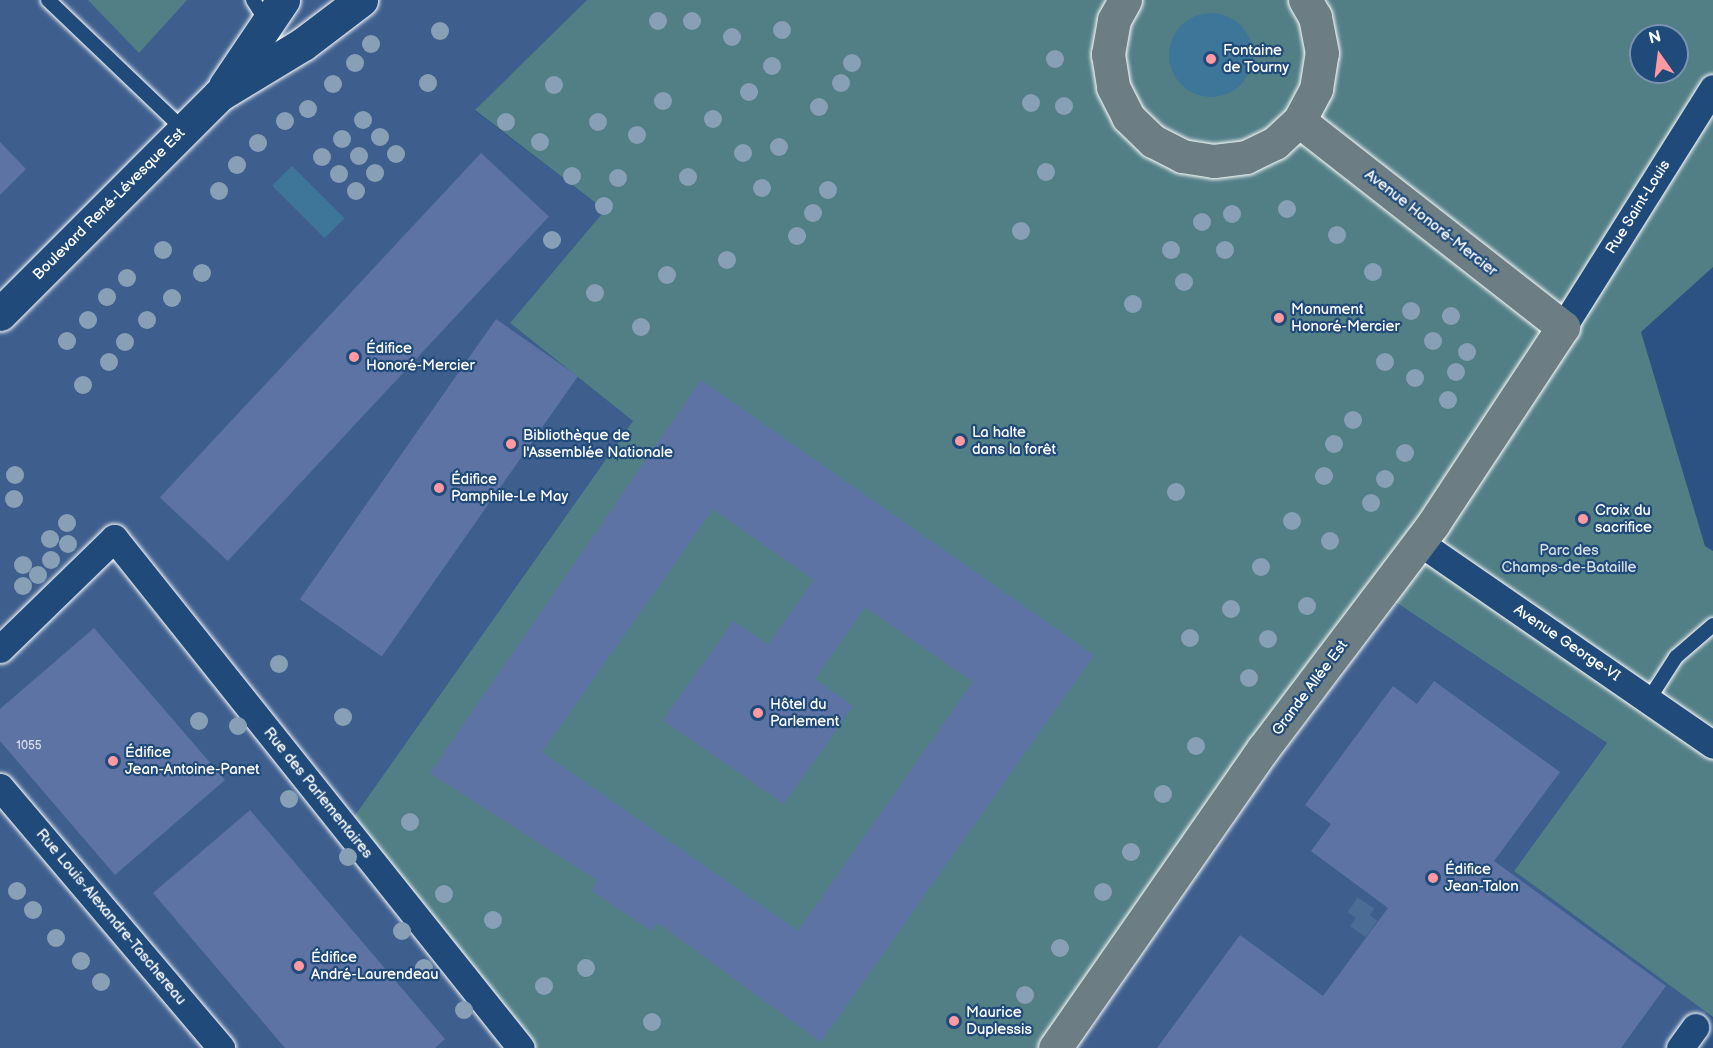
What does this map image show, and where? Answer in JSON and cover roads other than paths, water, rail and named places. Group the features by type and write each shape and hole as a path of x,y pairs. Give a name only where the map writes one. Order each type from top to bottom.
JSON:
{"main road":[{"name":"Boulevard René-Lévesque Est","path":"0,314 219,95 361,0"},
{"path":"1125,0 1114,20 1108,54 1113,87 1128,117 1153,141 1182,156 1214,161 1246,157 1275,143 1299,121 1316,89 1322,53 1315,17 1305,0"},
{"name":"Boulevard René-Lévesque Est","path":"219,95 268,7"},
{"name":"Avenue Honoré-Mercier","path":"1299,121 1563,327"},
{"name":"Grande Allée Est","path":"1055,1048 1263,749 1419,542 1563,327"}],"street":[{"name":"Rue Saint-Louis","path":"1563,327 1713,88"},
{"name":"Rue des Parlementaires","path":"0,649 114,538 521,1048"},
{"name":"Avenue George-VI","path":"1419,542 1713,745"},
{"name":"Rue Louis-Alexandre-Taschereau","path":"0,787 221,1048"}],"lane":[{"path":"48,0 183,129"},
{"path":"1648,699 1676,657 1713,625"}],"tunnel":[{"path":"1366,903 1356,918 1372,929"}],"place":[{"name":"Fontaine de Tourny","path":"1211,59"},
{"name":"Monument Honoré-Mercier","path":"1279,318"},
{"name":"Édifice Honoré-Mercier","path":"354,357"},
{"name":"La halte dans la forêt","path":"960,441"},
{"name":"Bibliothèque de l'Assemblée Nationale","path":"511,444"},
{"name":"Édifice Pamphile-Le May","path":"439,488"},
{"name":"Croix du sacrifice","path":"1583,519"},
{"name":"Hôtel du Parlement","path":"758,713"},
{"name":"Édifice Jean-Antoine-Panet","path":"113,761"},
{"name":"Édifice Jean-Talon","path":"1433,878"},
{"name":"Édifice André-Laurendeau","path":"299,966"},
{"name":"Maurice Duplessis","path":"954,1021"}],"park label":[{"name":"Parc des Champs-de-Bataille","path":"1569,558"}]}
